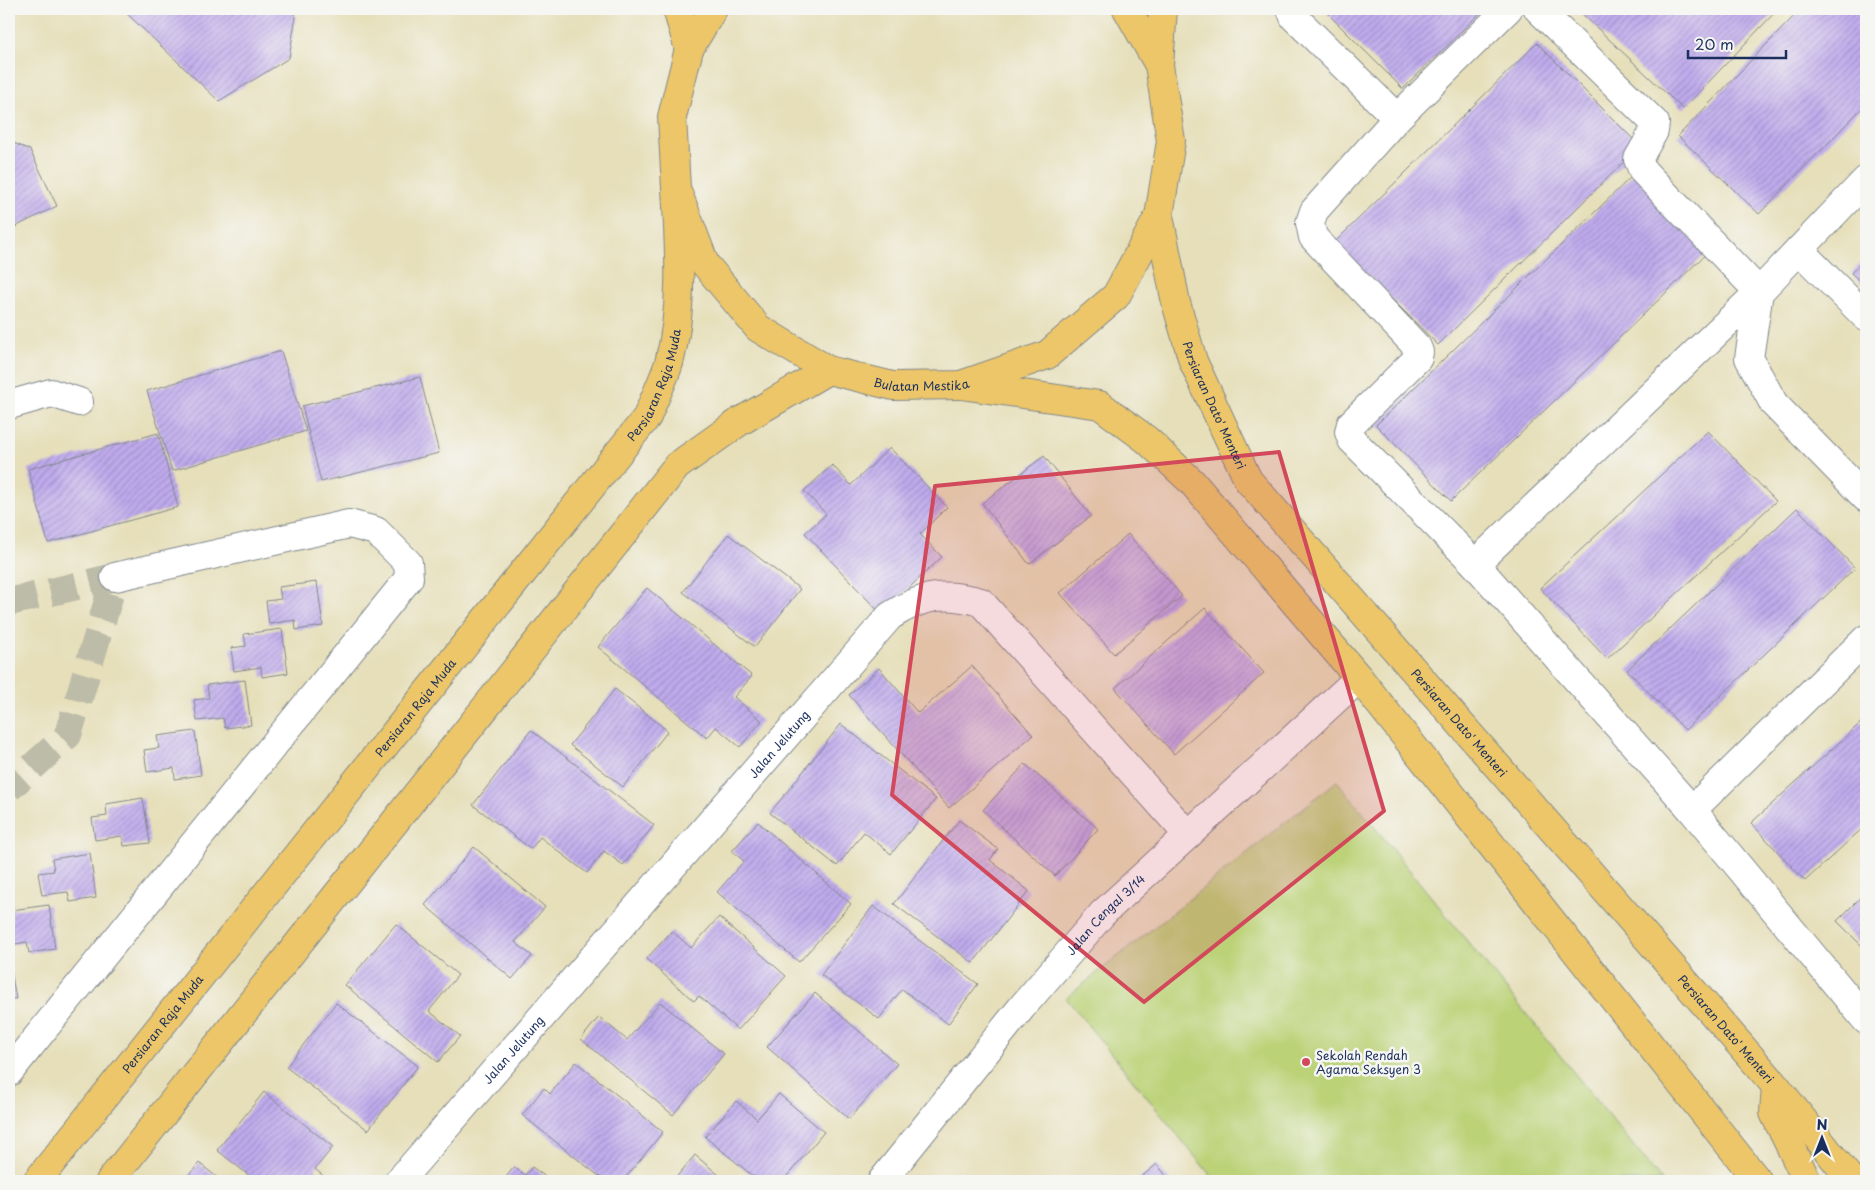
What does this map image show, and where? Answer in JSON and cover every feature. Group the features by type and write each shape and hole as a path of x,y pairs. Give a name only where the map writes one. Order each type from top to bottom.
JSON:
{"main road":[{"path":"677,9 689,49"},
{"name":"Bulatan Mestika","path":"713,9 689,49 672,117 676,188 705,264 758,328 828,370 893,386 961,385 1047,354 1116,296 1158,216 1171,140 1159,66 1127,9"},
{"path":"1159,66 1163,9"},
{"name":"Persiaran Raja Muda","path":"37,1181 647,417 668,363 678,307 679,246 676,188"},
{"name":"Persiaran Dato' Menteri","path":"1158,216 1176,303 1193,361 1248,480 1776,1086 1852,1181"},
{"path":"110,1181 677,466 739,422 828,370"},
{"path":"961,385 1100,405 1147,440 1192,482 1360,678 1758,1181"},
{"path":"1776,1086 1774,1113 1806,1181"}],"street":[{"path":"1291,9 1294,17 1397,118"},
{"path":"1508,9 1397,118 1314,211 1310,223 1313,237 1417,347 1419,352 1418,358 1351,424 1349,432 1352,440 1475,564 1692,810 1866,1020"},
{"path":"1538,9 1655,123 1654,131 1638,159 1643,171 1759,292"},
{"path":"1475,564 1759,292 1866,180"},
{"path":"1800,250 1866,317"},
{"path":"1759,292 1749,358 1774,404 1866,498"},
{"path":"9,405 52,393 79,402"},
{"path":"9,1072 410,578 408,562 376,531 349,524 114,577"},
{"name":"Jalan Jelutung","path":"399,1181 890,616 910,603 932,597 956,596 981,602 1188,835"},
{"path":"1692,810 1866,638"},
{"name":"Jalan Cengal 3/14","path":"882,1181 1022,1007 1103,913 1360,678"}],"highlighted area":[{"path":"1279,452 1384,811 1144,1002 892,795 935,486"}],"green space":[{"name":"Sekolah Rendah Agama Seksyen 3","path":"1337,781 1662,1181 1215,1181 1066,998"}],"building":[{"path":"122,9 289,9 296,16 289,58 219,101"},
{"path":"1323,9 1484,9 1403,89"},
{"path":"1581,9 1778,9 1683,109 1579,11"},
{"path":"1801,9 1866,9 1866,104 1759,214 1678,136"},
{"path":"1537,43 1640,146 1438,345 1335,242"},
{"path":"9,141 30,150 57,206 9,230"},
{"path":"1634,174 1710,250 1451,501 1376,425"},
{"path":"1866,257 1866,287 1851,273"},
{"path":"281,351 306,431 172,471 147,391"},
{"path":"420,377 439,453 321,482 302,406"},
{"path":"1708,431 1776,501 1607,659 1540,588"},
{"path":"158,433 178,507 48,543 28,469"},
{"path":"890,448 947,507 920,534 942,557 881,614 805,533 826,514 804,491 832,465 851,485"},
{"path":"1044,456 1091,516 1029,564 982,503"},
{"path":"1797,508 1855,568 1685,730 1627,670"},
{"path":"728,534 800,589 755,647 683,592"},
{"path":"1128,534 1182,596 1114,654 1060,593"},
{"path":"317,582 323,626 296,630 295,620 269,624 266,601 281,599 279,587"},
{"path":"647,588 752,676 734,697 762,721 740,747 716,727 707,738 598,647"},
{"path":"1205,608 1264,673 1174,754 1115,688"},
{"path":"282,629 288,673 262,677 261,667 234,671 231,648 246,646 244,634"},
{"path":"972,666 1033,735 949,808 849,695 879,668 918,713"},
{"path":"245,680 251,725 225,728 223,718 197,721 194,700 209,698 207,685"},
{"path":"615,689 668,731 623,787 570,745"},
{"path":"1866,718 1866,825 1805,881 1751,823"},
{"path":"841,724 936,799 891,854 864,832 837,866 770,813"},
{"path":"531,730 654,825 623,865 604,851 587,873 540,837 531,849 473,805"},
{"path":"195,731 201,775 175,779 174,768 147,772 144,750 159,748 157,736"},
{"path":"1025,764 1098,829 1055,876 983,810"},
{"path":"143,798 150,843 124,846 122,836 95,840 92,818 107,816 106,804"},
{"path":"959,820 998,849 990,860 1029,891 973,963 894,904"},
{"path":"758,822 851,904 799,962 717,892 744,861 732,851"},
{"path":"474,847 545,907 515,942 532,956 512,979 425,905"},
{"path":"90,853 96,898 70,902 68,892 42,895 38,873 54,871 52,859"},
{"path":"1866,892 1866,950 1837,921"},
{"path":"49,905 55,949 29,953 27,942 9,945 9,923 12,922 11,910"},
{"path":"873,906 978,984 948,1024 902,989 879,1019 821,975"},
{"path":"719,917 786,976 738,1030 699,996 694,1001 646,959 672,931 691,948"},
{"path":"396,924 458,975 429,1011 460,1036 438,1062 345,985"},
{"path":"9,959 16,999 9,999"},
{"path":"815,993 897,1064 849,1119 767,1047"},
{"path":"660,1002 724,1054 673,1115 581,1039 599,1017 627,1040"},
{"path":"336,1003 418,1066 368,1130 286,1067"},
{"path":"576,1062 663,1132 623,1181 605,1181 522,1115 544,1088 550,1094"},
{"path":"264,1092 333,1147 315,1169 327,1179 325,1181 256,1181 217,1150"},
{"path":"779,1094 824,1132 783,1181 759,1181 705,1137 736,1101 757,1119"},
{"path":"695,1155 726,1181 673,1181"},
{"path":"199,1163 222,1181 184,1181"},
{"path":"1157,1164 1170,1181 1136,1181"},
{"path":"514,1167 525,1175 532,1167 551,1181 503,1181"}],"tunnel":[{"path":"9,602 115,577 68,735 9,788"}],"place":[{"name":"Sekolah Rendah Agama Seksyen 3","path":"1306,1062"}]}
